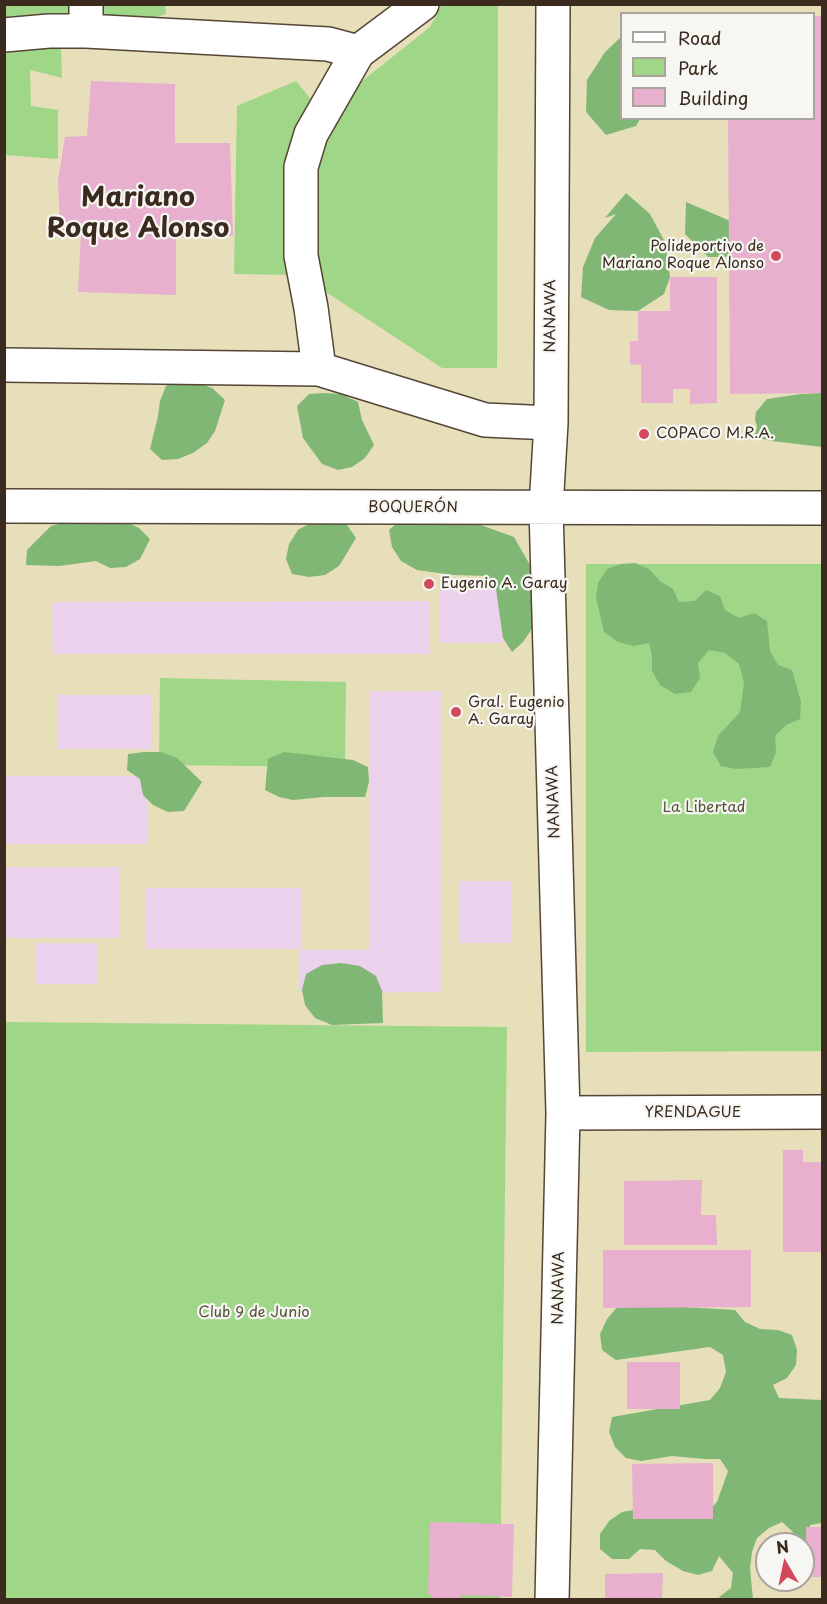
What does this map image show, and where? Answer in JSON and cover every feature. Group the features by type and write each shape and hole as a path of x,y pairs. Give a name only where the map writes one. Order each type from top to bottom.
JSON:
{"street":[{"path":"319,369 301,256 302,167 311,134 358,52 423,4"},
{"name":"NANAWA","path":"552,1599 563,1113 546,508 551,423 553,4"},
{"path":"4,35 50,31 86,18 328,44 358,52"},
{"path":"4,365 319,369 485,420 551,423"},
{"name":"BOQUERÓN","path":"4,506 822,508"},
{"name":"YRENDAGUE","path":"563,1113 822,1112"}],"shaded area":[{"path":"440,588 504,588 504,643 440,643"},
{"path":"430,601 429,654 53,654 52,602"},
{"path":"369,691 442,691 441,992 299,993 299,950 369,950"},
{"path":"58,695 151,695 151,749 58,749"},
{"path":"4,776 147,776 147,844 5,844"},
{"path":"5,867 119,867 119,938 5,938"},
{"path":"460,881 512,881 512,943 460,943"},
{"path":"146,888 302,888 302,949 146,949"},
{"path":"35,943 97,943 97,984 35,984"}],"green space":[{"path":"4,5 165,5 166,14 61,47 62,78 30,70 31,106 58,110 58,159 5,155"},
{"path":"441,5 498,5 497,368 442,368 300,275 234,274 237,106 296,81 322,113 430,27"},
{"path":"620,38 620,120 639,120 636,126 606,135 586,112 587,80 605,52"},
{"path":"626,193 650,214 665,242 670,277 664,294 638,311 609,310 581,297 583,267 595,238 616,214 605,218"},
{"path":"686,202 742,226 740,257 708,257 685,234"},
{"path":"179,376 212,388 225,400 215,431 207,443 193,453 178,459 162,460 150,449 160,401 166,386"},
{"path":"822,393 822,447 754,437 757,427 756,412 767,399"},
{"path":"309,394 341,394 358,402 362,420 374,445 365,458 352,467 338,470 322,464 303,438 297,406"},
{"path":"403,518 467,520 514,537 538,579 534,626 523,642 512,652 503,638 496,589 487,576 453,575 417,570 401,561 392,547 389,530"},
{"path":"120,519 139,528 150,539 140,559 126,567 110,568 96,561 59,566 26,565 27,550 51,526 67,522"},
{"path":"314,521 331,521 347,525 356,538 339,566 325,575 309,577 292,574 286,559 289,544 298,530"},
{"path":"635,563 649,569 660,581 673,589 679,602 695,601 706,590 720,596 725,610 739,618 754,613 767,621 770,651 778,665 792,670 801,702 800,719 786,725 775,736 776,752 770,767 736,769 721,766 713,752 718,736 740,712 744,682 739,664 725,653 709,650 698,663 700,678 691,692 675,694 660,685 652,671 649,643 634,646 618,642 604,632 596,598 598,583 607,569 621,564"},
{"name":"La Libertad","path":"586,564 822,564 822,1051 586,1052"},
{"path":"160,678 346,682 345,767 159,765"},
{"path":"161,752 177,758 202,782 184,811 168,812 153,805 143,795 140,779 127,770 128,754"},
{"path":"284,752 353,760 368,767 369,782 365,797 293,800 279,797 265,790 268,759"},
{"path":"341,963 360,966 376,976 382,991 383,1023 332,1025 315,1018 305,1005 302,990 306,974 322,965"},
{"name":"Club 9 de Junio","path":"5,1022 507,1027 500,1599 5,1600"},
{"path":"633,1304 735,1310 745,1322 760,1329 778,1330 792,1335 797,1350 796,1365 787,1378 773,1385 779,1398 822,1400 822,1523 810,1525 810,1532 793,1532 782,1522 764,1532 755,1532 750,1568 753,1599 721,1599 719,1597 731,1588 733,1573 719,1556 712,1571 698,1575 683,1571 666,1561 655,1550 640,1549 629,1559 612,1559 600,1549 600,1534 609,1521 622,1512 639,1509 706,1513 717,1502 728,1471 720,1459 672,1456 641,1461 626,1458 615,1447 609,1432 612,1417 710,1400 720,1388 726,1372 723,1355 710,1347 616,1360 602,1350 600,1334 607,1319 617,1307"}],"building":[{"name":"Polideportivo de Mariano Roque Alonso","path":"815,16 822,16 822,393 730,394 728,120 815,120"},
{"path":"91,81 175,84 175,143 230,143 233,236 176,238 176,295 78,292 81,234 60,230 58,180 65,137 87,136"},
{"path":"670,277 717,277 717,403 690,404 690,389 673,389 673,403 641,403 641,365 630,364 630,341 638,341 638,311 670,311"},
{"path":"783,1150 803,1150 803,1162 822,1162 822,1252 783,1252"},
{"path":"702,1180 701,1215 716,1215 717,1245 624,1245 624,1181"},
{"path":"603,1250 751,1250 751,1307 603,1308"},
{"path":"627,1362 680,1362 680,1409 627,1409"},
{"path":"713,1463 713,1519 633,1519 632,1464"},
{"path":"430,1522 514,1524 512,1597 461,1595 461,1600 431,1600 431,1594 428,1595"},
{"path":"806,1527 822,1527 822,1577 815,1577 815,1532 806,1532"},
{"path":"663,1573 662,1600 605,1600 605,1574"}],"place":[{"name":"Polideportivo de Mariano Roque Alonso","path":"776,256"},
{"name":"COPACO M.R.A.","path":"644,434"},
{"name":"Eugenio A. Garay","path":"429,584"},
{"name":"Gral. Eugenio A. Garay","path":"456,712"}],"district":[{"name":"Mariano Roque Alonso","path":"138,214"}]}
